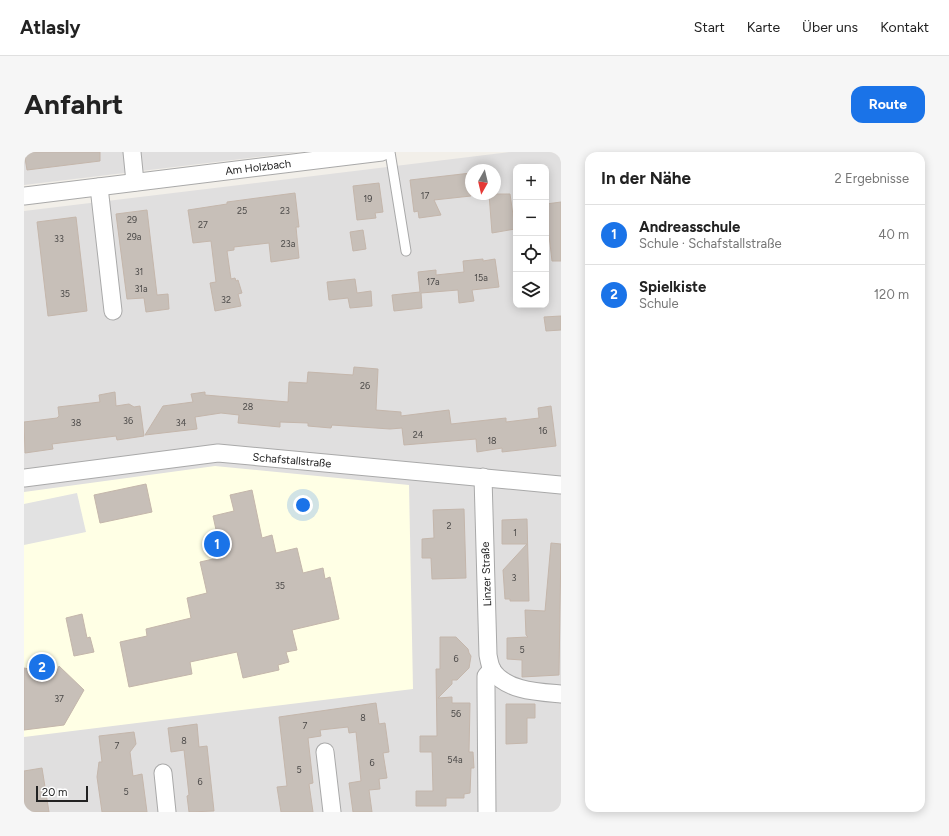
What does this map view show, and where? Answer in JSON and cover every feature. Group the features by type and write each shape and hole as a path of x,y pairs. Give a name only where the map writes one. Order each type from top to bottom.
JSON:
{"street":[{"path":"132,152 135,182"},
{"name":"Am Holzbach","path":"24,196 135,182 311,156 382,152"},
{"path":"99,187 113,310"},
{"name":"Schafstallstraße","path":"24,478 218,453 561,485"},
{"name":"Linzer Straße","path":"483,477 488,655 492,669"},
{"path":"487,812 486,676 492,669 502,680 519,688 561,694"},
{"path":"325,752 332,812"},
{"path":"163,773 167,812"}],"lane":[{"path":"390,152 406,251"}],"shaded area":[{"path":"24,152 300,152 24,185"},
{"path":"511,152 561,152 561,812 24,812 24,211"},
{"path":"215,466 409,485 413,689 24,737 24,492"},
{"path":"77,493 86,532 24,545 24,504"}],"building":[{"path":"24,152 100,152 100,161 27,170"},
{"path":"465,174 465,197 434,200 441,215 419,218 418,211 414,212 410,180"},
{"path":"379,183 383,212 375,213 376,218 357,220 353,186"},
{"path":"295,193 299,227 296,227 299,258 271,262 269,243 234,247 234,250 227,251 231,279 235,278 236,281 238,280 242,293 238,294 241,306 215,311 210,283 216,282 211,241 193,243 188,210 227,204 227,202"},
{"path":"501,194 510,194 513,215 513,229 492,233 489,200 501,200"},
{"path":"561,202 561,261 552,261 549,235 549,204"},
{"path":"147,210 157,295 168,294 169,309 146,312 144,298 127,299 116,214"},
{"path":"76,217 87,311 48,316 37,222"},
{"path":"363,230 366,249 353,251 350,232"},
{"path":"483,259 483,261 495,259 499,287 472,290 474,301 459,303 458,290 421,293 422,308 394,311 392,295 420,292 418,272 436,270 436,275 464,272 463,261"},
{"path":"355,279 357,293 371,291 372,306 350,308 348,298 329,300 327,282"},
{"path":"561,316 561,330 546,331 544,317"},
{"path":"354,367 378,369 376,410 401,412 401,416 449,410 451,424 506,418 506,422 539,418 538,408 551,406 556,446 502,452 502,448 477,452 476,439 404,445 402,428 390,429 332,425 331,428 308,426 308,423 280,422 280,427 238,423 239,415 221,413 195,417 197,429 145,435 163,406 193,402 191,394 205,392 205,395 288,402 289,382 307,383 308,372 353,375"},
{"path":"115,392 116,406 129,404 134,407 140,406 144,436 117,440 116,436 52,444 53,449 25,453 24,422 57,418 59,416 58,407 100,402 99,395"},
{"path":"146,484 152,512 100,523 94,495"},
{"path":"252,490 262,538 272,535 276,553 297,548 303,573 323,568 325,579 330,577 339,619 292,630 297,650 286,652 289,662 278,665 279,670 243,678 237,652 190,662 192,674 129,687 120,642 147,636 146,629 191,618 187,598 207,593 200,562 222,557 213,516 234,511 230,495"},
{"path":"464,509 466,578 432,579 431,558 422,558 422,539 434,538 433,510"},
{"path":"527,519 529,601 510,601 510,599 505,599 503,570 527,544 502,544 502,520"},
{"path":"551,543 561,544 559,675 522,677 522,660 507,659 507,638 528,637 526,635 525,610 545,611"},
{"path":"82,614 87,638 90,637 94,652 74,656 66,618"},
{"path":"440,637 456,637 468,649 471,656 469,668 457,680 452,680 452,684 438,698 452,697 452,703 470,703 469,752 473,752 474,768 471,768 470,793 464,794 464,798 446,798 446,806 416,806 416,791 433,791 432,752 420,752 420,736 437,736 436,669 440,669"},
{"path":"59,666 84,690 64,725 24,730 24,668 56,674"},
{"path":"376,703 379,724 385,723 389,752 383,753 387,778 379,779 380,789 369,790 372,812 353,812 349,783 361,781 356,732 349,733 348,727 320,730 321,736 308,738 313,783 309,784 313,812 281,812 277,787 287,786 279,717"},
{"path":"506,704 535,704 535,718 527,718 527,743 506,744"},
{"path":"197,724 199,747 207,746 214,811 189,812 187,796 189,795 184,750 171,752 168,728"},
{"path":"134,732 136,744 130,752 133,776 142,774 147,812 102,812 97,777 99,762 102,762 99,736"},
{"path":"42,768 49,812 24,812 24,771"}],"place":[{"name":"Andreasschule","path":"217,544"},
{"name":"Spielkiste","path":"42,667"}]}
